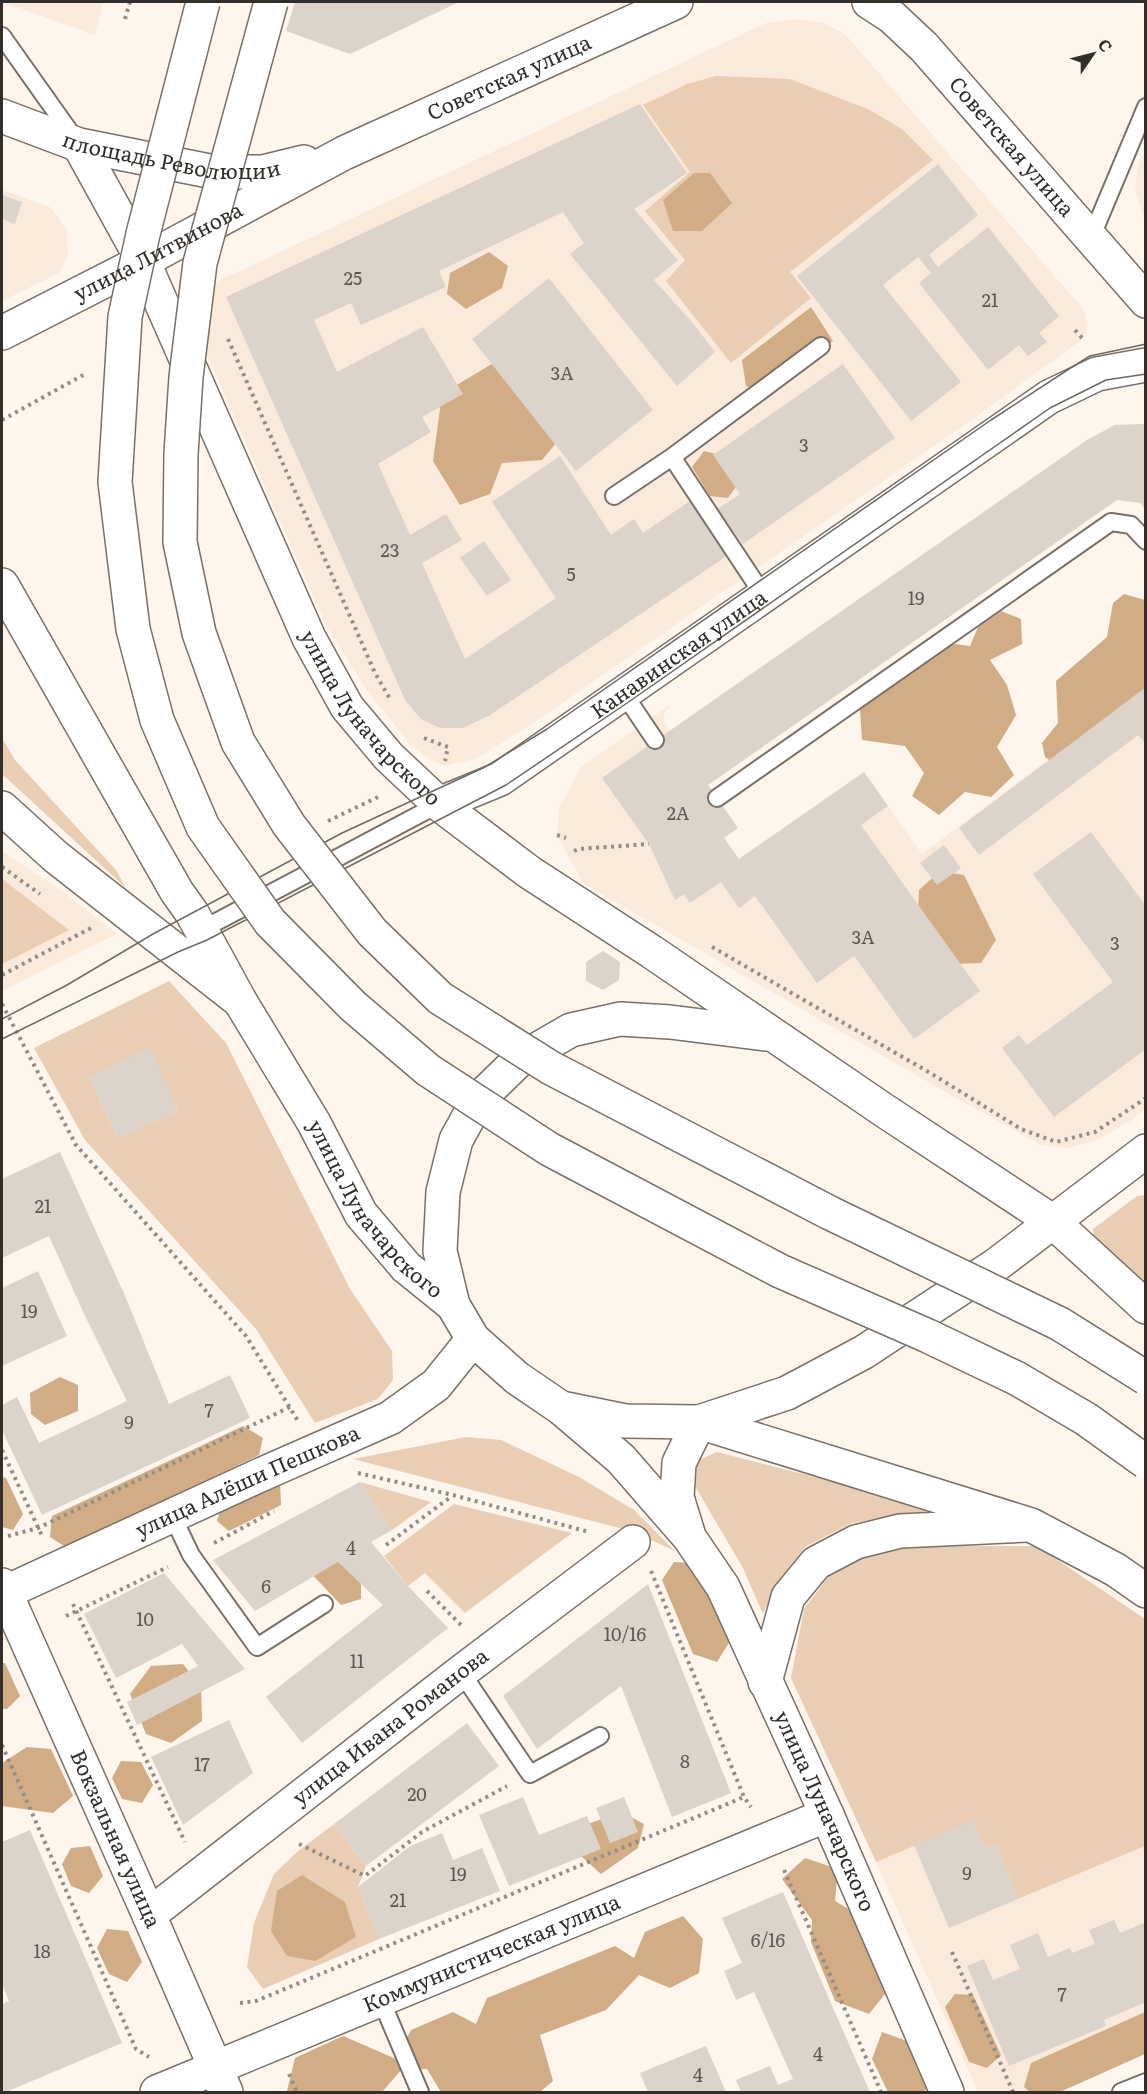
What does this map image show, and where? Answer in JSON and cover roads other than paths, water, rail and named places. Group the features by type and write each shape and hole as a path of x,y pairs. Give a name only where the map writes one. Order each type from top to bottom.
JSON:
{"main road":[{"path":"203,2 143,234 125,317 115,482 133,629 157,720 202,827 270,922 353,1006 428,1070 549,1149 780,1271 928,1336 1016,1378 1086,1419 1146,1462"},
{"path":"271,2 200,263 186,377 181,454 180,542 199,633 238,741 289,825 372,932 440,998 551,1068 830,1213 1060,1324 1146,1378"},
{"name":"Советская улица","path":"344,153 676,2"},
{"name":"Советская улица","path":"869,2 892,17 924,47 1146,301"},
{"name":"площадь Революции","path":"2,116 79,145 214,172 263,172 344,153"},
{"name":"улица Луначарского","path":"79,145 143,261 309,638 347,707 389,757 439,804 529,872 652,952 770,1035 1052,1221 1146,1307"},
{"name":"улица Литвинова","path":"2,333 143,261 344,153"},
{"name":"Канавинская улица","path":"439,804 500,779 1049,397 1097,374 1146,365"},
{"path":"2,585 240,1001"},
{"name":"улица Луначарского","path":"2,808 65,864 240,1001 314,1123 361,1214 406,1267 453,1305"},
{"path":"472,1340 453,1305 440,1251 443,1192 456,1140 478,1100 519,1060 571,1030 620,1019 670,1022 770,1035"},
{"path":"699,1422 787,1393 864,1352 996,1265 1146,1151"},
{"name":"улица Луначарского","path":"472,1340 517,1378 561,1408 621,1459 689,1537 723,1587 827,1815 947,2092"},
{"name":"улица Алёши Пешкова","path":"3,1591 390,1418 436,1385 472,1340"},
{"path":"561,1408 625,1421 699,1422 1031,1525 1116,1570 1146,1591"},
{"name":"улица Луначарского","path":"689,1537 677,1497 679,1463 699,1422"},
{"path":"765,1682 788,1597 816,1563 856,1542 900,1531 1031,1525"},
{"name":"улица Ивана Романова","path":"149,1915 461,1672 633,1542"},
{"name":"Вокзальная улица","path":"3,1591 149,1915 220,2080"},
{"name":"Коммунистическая улица","path":"157,2092 220,2080 381,2000 827,1815"}],"lane":[{"path":"168,164 208,2"},
{"path":"2,36 79,145"},
{"path":"1091,238 1145,108"},
{"path":"614,495 672,457 821,346"},
{"path":"672,457 764,596"},
{"path":"717,798 1111,522 1131,525 1146,541"},
{"path":"624,694 655,740"},
{"name":"Канавинская улица","path":"201,930 439,804"},
{"path":"172,1515 191,1555 257,1647 324,1604"},
{"path":"461,1672 530,1774 600,1736"},
{"path":"381,2000 420,2092"},
{"path":"1121,2092 1146,2082"}],"tram line":[{"path":"2,1019 67,985 153,934 342,833 485,767 547,729 991,420 1069,369 1090,356 1146,344"},
{"path":"2,1039 178,952 207,940 506,785 1050,408 1106,380 1146,374"}]}
